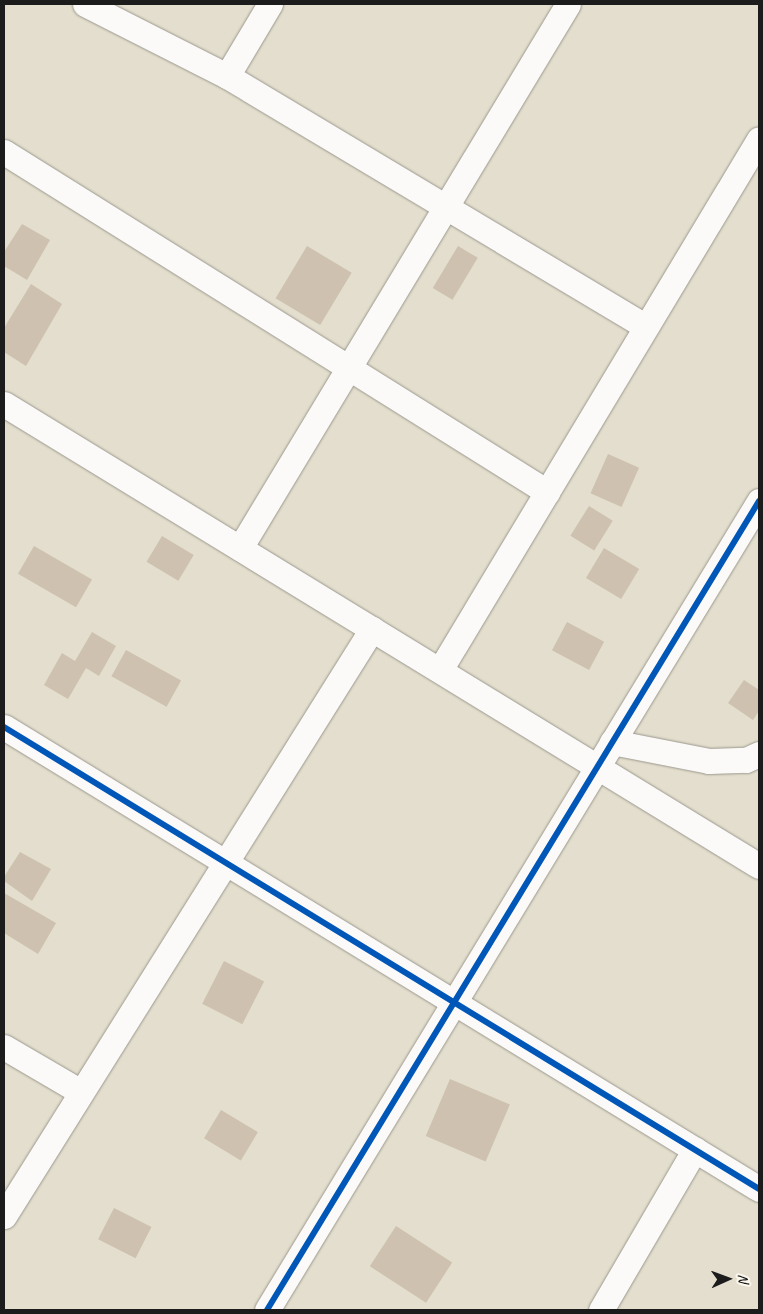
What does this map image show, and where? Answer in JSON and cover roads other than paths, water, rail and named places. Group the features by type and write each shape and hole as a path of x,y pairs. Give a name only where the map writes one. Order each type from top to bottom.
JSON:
{"street":[{"path":"85,4 227,76 646,327"},
{"path":"227,76 270,4"},
{"path":"240,548 568,4"},
{"path":"440,670 759,139"},
{"path":"4,152 547,492"},
{"path":"4,404 759,866"},
{"path":"267,1310 759,501"},
{"path":"4,1216 372,629"},
{"path":"4,728 759,1189"},
{"path":"612,742 709,761 746,760 759,754"},
{"path":"4,1047 81,1092"},
{"path":"601,1310 695,1150"}]}
